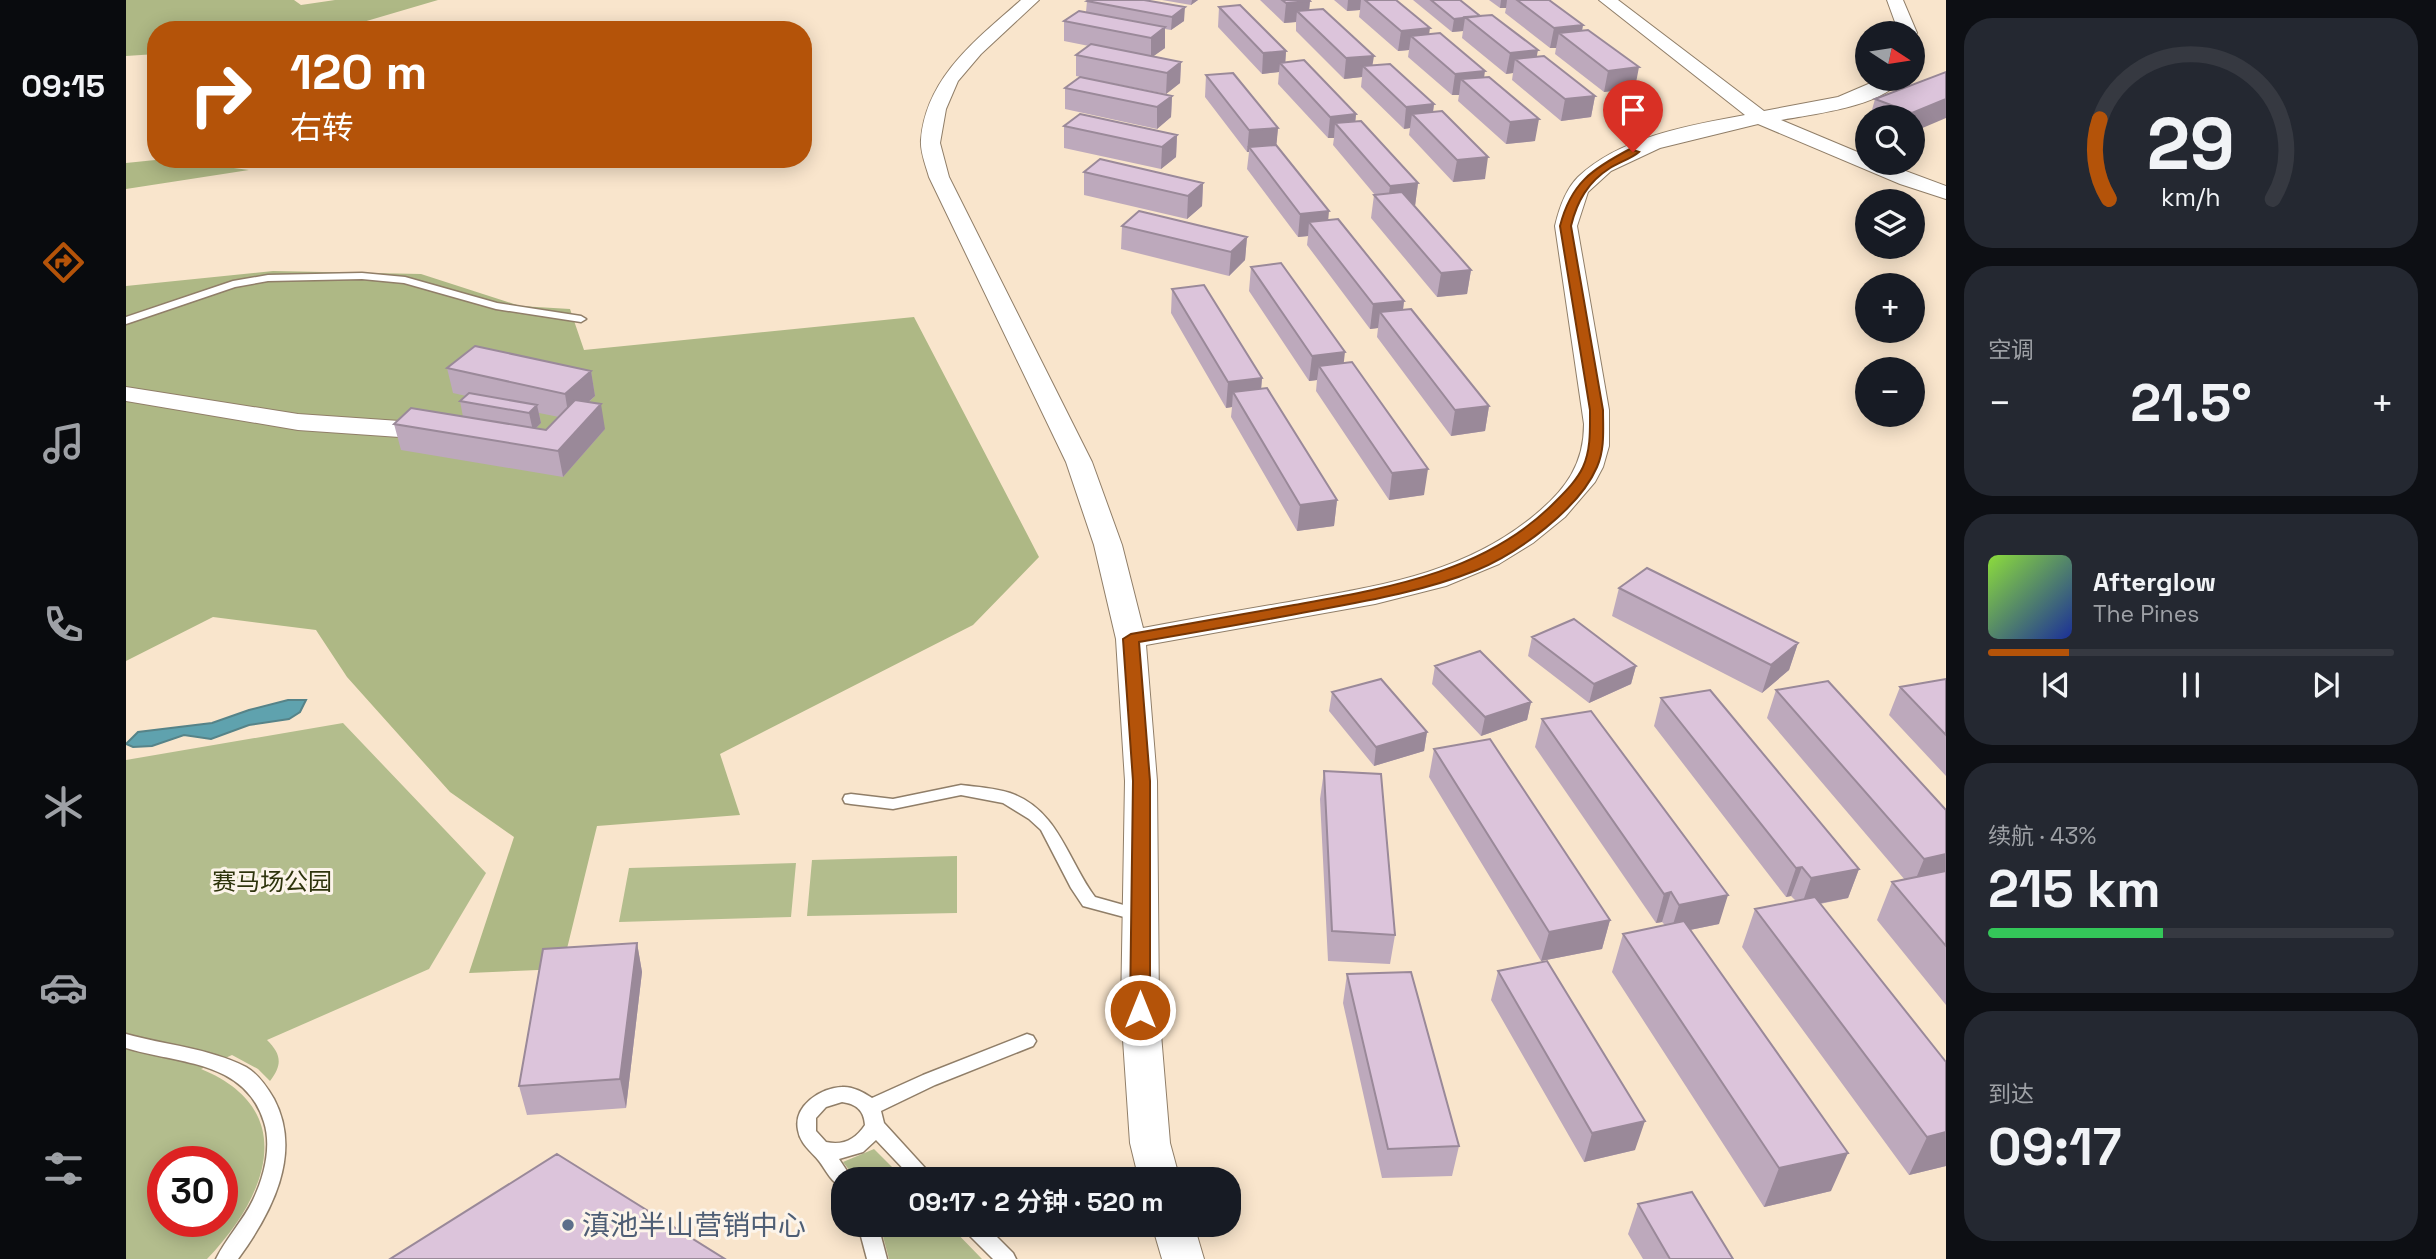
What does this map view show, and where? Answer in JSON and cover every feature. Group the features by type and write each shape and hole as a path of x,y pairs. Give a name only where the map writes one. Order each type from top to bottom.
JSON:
{"street":[{"path":"1031,0 975,50 950,79 936,109 930,144 939,177 1079,461 1108,545 1131,639 1142,781 1140,1010 1150,1143 1156,1167"},
{"path":"1607,0 1761,118 1907,180 1946,193"},
{"path":"1895,0 1903,21"},
{"path":"1131,639 1364,597 1423,582 1473,566 1514,543 1547,519 1571,494 1590,468 1597,440 1596,410 1566,226 1571,205 1584,183 1606,166 1633,152 1664,141 1853,99 1872,91"},
{"path":"126,394 298,422 421,429"},
{"path":"1177,1237 1183,1259"}],"lane":[{"path":"126,321 233,284 268,278 362,276 417,283 496,306 581,319"},
{"path":"851,799 893,804 961,790 1007,798 1035,815 1047,827 1089,902 1140,915"},
{"path":"126,1041 216,1064 242,1074 262,1095 274,1119 277,1141 265,1198 249,1229 226,1259"},
{"path":"820,1148 841,1152 852,1149 870,1136 873,1117 929,1080 1027,1041"},
{"path":"834,1167 820,1148 811,1142 805,1125 807,1116 820,1101 842,1094 863,1100 873,1117 916,1167"},
{"path":"871,1237 877,1259"},
{"path":"984,1237 1006,1259"}],"green space":[{"path":"126,0 294,0 301,5 335,0 438,0 367,21 147,21 147,55 126,56"},
{"path":"147,161 147,168 249,170 126,189 126,163"},
{"path":"273,271 421,274 520,306 570,309 584,350 914,317 1039,557 973,625 720,754 740,815 597,826 562,969 469,973 514,837 450,792 347,677 316,630 213,617 126,661 126,286"},
{"name":"赛马场公园","path":"343,723 486,873 429,969 267,1040 279,1059 270,1081 258,1069 232,1055 201,1069 232,1086 253,1107 263,1131 264,1156 258,1182 238,1220 238,1146 147,1146 147,1237 226,1237 207,1259 126,1259 126,760"},
{"path":"957,856 957,913 807,916 812,860"},
{"path":"796,863 791,917 619,922 629,868"},
{"path":"874,1149 892,1167 847,1167 843,1162"},
{"path":"883,1237 961,1237 982,1259 889,1259"}],"water":[{"path":"288,700 306,700 300,712 289,719 249,725 211,739 184,735 152,746 133,747 126,744 138,732 212,723"}],"building":[{"path":"1144,0 1185,7 1172,17 1087,1"},
{"path":"1282,0 1309,0 1310,1 1286,3"},
{"path":"1365,0 1396,0 1430,28 1401,31"},
{"path":"1431,0 1460,0 1480,16 1454,19"},
{"path":"1517,0 1549,0 1583,25 1554,28"},
{"path":"1240,5 1286,51 1263,53 1219,7"},
{"path":"1323,9 1374,56 1346,58 1297,11"},
{"path":"1079,11 1165,27 1151,38 1064,21"},
{"path":"1492,15 1538,50 1510,53 1465,17"},
{"path":"1588,30 1639,67 1608,71 1559,33"},
{"path":"1440,33 1485,71 1455,74 1411,36"},
{"path":"1091,44 1181,62 1167,73 1076,55"},
{"path":"1544,56 1595,96 1565,99 1515,59"},
{"path":"1304,60 1356,114 1330,117 1280,63"},
{"path":"1390,64 1434,104 1406,107 1363,66"},
{"path":"1946,72 1946,99 1925,108 1925,105 1891,105 1875,99 1896,91 1925,91 1925,80"},
{"path":"1233,73 1278,128 1249,130 1206,75"},
{"path":"1080,77 1172,96 1157,107 1065,88"},
{"path":"1489,77 1539,119 1510,122 1461,79"},
{"path":"1442,111 1488,157 1457,160 1412,114"},
{"path":"1080,114 1177,135 1162,147 1064,126"},
{"path":"1361,121 1418,183 1390,186 1335,123"},
{"path":"1276,145 1329,211 1300,214 1249,147"},
{"path":"1100,159 1203,183 1188,196 1084,172"},
{"path":"1402,192 1471,270 1441,273 1374,195"},
{"path":"1139,211 1247,237 1231,252 1122,226"},
{"path":"1338,219 1404,301 1373,304 1309,222"},
{"path":"1281,263 1345,352 1312,356 1251,267"},
{"path":"1204,285 1262,378 1228,382 1172,289"},
{"path":"1411,309 1489,406 1455,410 1380,312"},
{"path":"475,346 591,371 565,394 447,368"},
{"path":"1352,362 1428,469 1392,473 1319,366"},
{"path":"1267,388 1337,500 1300,505 1233,392"},
{"path":"469,393 537,405 529,413 460,401"},
{"path":"575,400 601,404 558,451 394,424 411,408 546,430"},
{"path":"1647,568 1798,643 1771,665 1619,588"},
{"path":"1574,619 1636,666 1594,684 1532,637"},
{"path":"1480,651 1531,702 1485,717 1435,666"},
{"path":"1381,679 1427,732 1376,747 1332,692"},
{"path":"1946,679 1946,735 1900,687"},
{"path":"1828,681 1946,810 1946,854 1924,859 1776,690"},
{"path":"1710,690 1859,869 1811,878 1802,867 1796,868 1661,698"},
{"path":"1591,711 1728,895 1679,905 1671,892 1664,894 1542,719"},
{"path":"1490,739 1610,920 1549,932 1434,749"},
{"path":"1324,771 1381,774 1395,935 1332,931"},
{"path":"1946,871 1946,946 1892,882"},
{"path":"1815,897 1946,1062 1946,1132 1927,1137 1755,909"},
{"path":"1684,921 1848,1153 1779,1168 1623,934"},
{"path":"637,943 620,1079 519,1086 543,949"},
{"path":"1547,961 1645,1121 1592,1133 1498,971"},
{"path":"1411,972 1459,1146 1388,1149 1347,974"},
{"path":"557,1154 725,1259 390,1259"},
{"path":"1692,1192 1733,1259 1670,1259 1638,1204"}],"place":[{"name":"滇池半山营销中心","path":"568,1225"}],"route":[{"path":"1140,1010 1142,781 1131,639 1364,597 1423,582 1473,566 1514,543 1547,519 1571,494 1590,468 1597,440 1596,410 1566,226 1571,205 1584,183 1606,166 1633,152"}]}
